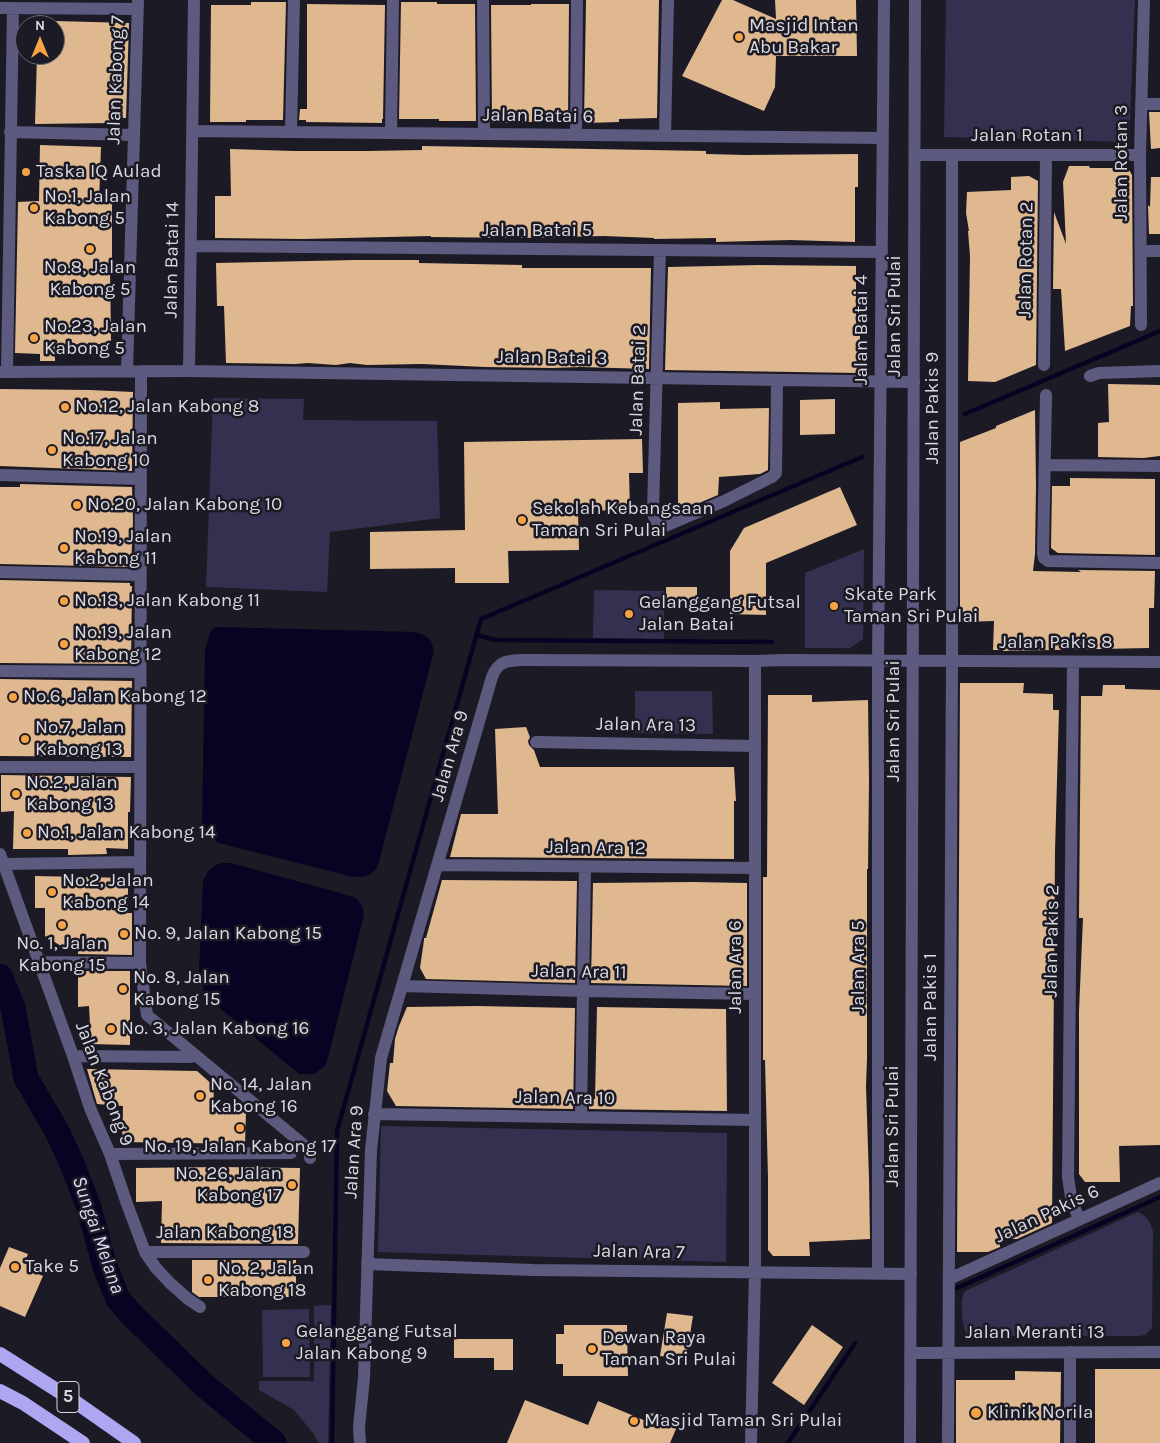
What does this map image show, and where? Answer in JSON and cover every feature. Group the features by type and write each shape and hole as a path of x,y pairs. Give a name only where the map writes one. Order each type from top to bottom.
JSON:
{"highway":[{"name":"5","path":"0,1354 74,1401 134,1443"},
{"name":"5","path":"0,1391 23,1402 83,1443"}],"street":[{"name":"Jalan Batai 14","path":"190,371 194,0"},
{"path":"291,132 294,0"},
{"path":"391,133 393,0"},
{"path":"483,0 484,134"},
{"path":"576,135 577,0"},
{"path":"665,136 668,0"},
{"name":"Jalan Batai 4","path":"878,661 884,0"},
{"name":"Jalan Sri Pulai","path":"910,1443 915,0"},
{"name":"Jalan Rotan 3","path":"1141,325 1140,155 1144,0"},
{"path":"0,8 137,5"},
{"name":"Jalan Kabong 7","path":"127,371 137,5"},
{"path":"4,372 13,8"},
{"path":"1142,104 1160,104"},
{"name":"Jalan Batai 6","path":"193,131 883,138"},
{"path":"10,132 133,136"},
{"name":"Jalan Rotan 1","path":"915,155 1140,155"},
{"name":"Jalan Pakis 9","path":"952,155 952,661"},
{"name":"Jalan Rotan 2","path":"1044,365 1046,155"},
{"name":"Jalan Batai 5","path":"191,246 882,252"},
{"name":"Jalan Batai 2","path":"660,250 653,511 654,520 658,524 665,526 724,501 776,474 777,380"},
{"path":"1141,251 1160,251"},
{"path":"141,371 140,963 147,1014 310,1150 310,1158"},
{"name":"Jalan Batai 3","path":"4,372 190,371 914,382"},
{"path":"1090,376 1099,373 1160,371"},
{"path":"1046,395 1044,558 1048,560 1160,563"},
{"path":"1045,465 1160,466"},
{"path":"0,475 140,479"},
{"path":"0,572 140,574"},
{"name":"Jalan Ara 9","path":"360,1443 359,1427 364,1378 371,1150 381,1058 495,668 508,661 522,660 913,661"},
{"name":"Jalan Ara 6","path":"751,1443 755,1273 755,661"},
{"name":"Jalan Ara 5","path":"878,661 878,1274"},
{"name":"Jalan Pakis 8","path":"913,661 1160,662"},
{"name":"Jalan Pakis 1","path":"948,1443 952,661"},
{"name":"Jalan Pakis 2","path":"1073,662 1068,1177 1071,1196 1079,1220"},
{"path":"0,671 140,672"},
{"name":"Jalan Ara 13","path":"536,742 755,746"},
{"path":"0,767 140,767"},
{"path":"2,859 140,862"},
{"name":"Jalan Kabong 9","path":"2,859 40,962 90,1108 110,1154 145,1252 170,1283 200,1307"},
{"name":"Jalan Ara 12","path":"438,865 755,868"},
{"path":"581,1116 585,867"},
{"path":"40,962 140,963"},
{"name":"Jalan Ara 11","path":"403,986 755,994"},
{"path":"73,1056 191,1057"},
{"name":"Jalan Ara 10","path":"374,1114 755,1120"},
{"path":"110,1154 290,1153"},
{"name":"Jalan Pakis 6","path":"949,1279 1160,1183"},
{"name":"Jalan Kabong 18","path":"145,1252 304,1252"},
{"name":"Jalan Ara 7","path":"367,1264 533,1270 911,1274"},
{"path":"1070,1352 1070,1443"},
{"name":"Jalan Meranti 13","path":"910,1353 1160,1352"},
{"path":"65,1431 76,1443"}],"shaded area":[{"path":"946,0 1135,0 1129,142 944,137"},
{"path":"213,398 304,399 303,420 437,421 440,518 330,532 327,592 206,587"},
{"name":"Skate Park Taman Sri Pulai","path":"864,549 863,639 850,648 805,648 805,573"},
{"name":"Gelanggang Futsal Jalan Batai","path":"594,590 664,591 664,639 593,638"},
{"path":"217,627 416,632 426,637 432,643 434,651 378,865 369,875 362,877 349,876 219,843 205,832 202,826 205,650 210,633"},
{"path":"635,691 712,691 713,734 635,733"},
{"path":"222,863 231,863 354,897 362,907 364,915 326,1065 314,1074 299,1074 209,999 204,992 199,972 203,881 210,869"},
{"path":"381,1126 727,1133 726,1262 378,1252"},
{"path":"1138,1212 1148,1220 1153,1231 1152,1328 1145,1335 967,1335 962,1313 962,1300 965,1291"},
{"path":"331,1305 328,1443 319,1443 294,1410 259,1390 259,1381 314,1381 314,1306"},
{"name":"Gelanggang Futsal Jalan Kabong 9","path":"309,1309 310,1377 263,1377 262,1310"}],"building":[{"path":"586,0 659,0 657,118 619,119 619,122 584,123"},
{"name":"Masjid Intan Abu Bakar","path":"722,0 733,0 776,19 775,0 856,0 857,56 776,56 775,87 764,111 682,76"},
{"path":"251,2 286,2 283,120 210,122 211,5 251,5"},
{"path":"401,2 475,4 476,121 399,119"},
{"path":"307,4 385,5 382,123 306,122 306,120 299,120 300,109 307,109"},
{"path":"569,4 568,121 492,123 491,5"},
{"path":"65,21 129,23 126,118 111,118 111,123 35,124 37,65 65,65"},
{"path":"1149,112 1160,112 1160,148 1151,149"},
{"path":"40,145 101,147 99,203 112,203 112,266 110,266 111,344 55,345 55,361 40,361 40,354 15,353 18,202 39,201"},
{"path":"422,146 706,151 706,154 746,155 858,154 858,187 855,187 855,242 790,240 716,242 716,238 654,239 604,236 519,238 431,236 303,239 215,238 215,196 231,196 230,149 368,151 422,150"},
{"path":"1069,166 1128,168 1132,175 1133,306 1131,306 1130,326 1065,351 1061,289 1053,289 1054,212 1066,244 1063,182"},
{"path":"1029,176 1038,181 1036,365 995,382 968,381 970,256 966,213 967,192 1011,190 1011,177"},
{"path":"1151,177 1160,177 1160,234 1149,234 1148,205 1150,207"},
{"path":"419,260 419,263 522,265 522,268 651,268 649,369 485,367 422,364 226,363 224,306 217,306 216,263"},
{"path":"759,265 856,266 856,323 860,323 860,373 665,370 668,267"},
{"path":"1108,384 1160,385 1160,456 1143,458 1098,457 1098,423 1109,422"},
{"path":"0,389 133,392 132,471 0,466"},
{"path":"835,399 835,434 800,435 800,400"},
{"path":"720,402 720,409 769,408 768,470 760,474 719,477 718,495 678,512 678,403"},
{"path":"1035,410 1036,486 1033,571 1155,571 1154,608 1149,608 1149,648 993,650 994,621 960,622 960,442"},
{"name":"Sekolah Kebangsaan Taman Sri Pulai","path":"642,439 643,473 629,473 630,510 578,511 579,550 508,551 509,583 455,583 455,568 370,569 370,532 465,530 464,442"},
{"path":"1070,478 1155,479 1155,555 1058,553 1051,548 1052,486 1070,486"},
{"path":"20,484 132,487 131,567 0,564 0,487 20,487"},
{"path":"840,487 857,525 766,563 766,615 730,614 730,551 744,528"},
{"path":"0,580 130,583 130,586 132,586 131,664 0,663"},
{"path":"666,587 697,587 697,607 666,608"},
{"path":"0,679 132,681 131,757 0,756"},
{"path":"960,683 1024,683 1023,693 1053,694 1053,710 1059,710 1055,851 1052,1223 1017,1239 1000,1239 1000,1247 988,1252 957,1252"},
{"path":"1103,685 1125,685 1125,689 1160,690 1160,1145 1119,1146 1120,1182 1085,1182 1079,1174 1079,1011 1083,918 1079,918 1081,696 1102,696"},
{"path":"768,695 812,695 812,702 868,700 866,1086 870,1239 809,1242 810,1256 773,1256 768,1250 765,1060 763,1060 763,877 767,877"},
{"path":"526,727 530,737 529,745 534,750 540,767 734,767 736,801 734,801 734,859 450,857 461,814 498,814 495,729"},
{"path":"1,775 131,777 130,812 128,812 128,849 106,848 107,854 68,855 68,849 13,849 14,811 1,812"},
{"path":"35,876 128,878 128,913 132,913 132,955 78,954 78,946 61,946 45,936 45,908 35,908"},
{"path":"442,880 577,881 575,983 426,979 420,968 424,938 426,938"},
{"path":"593,883 747,883 747,986 591,983"},
{"path":"78,971 130,971 130,1045 91,1044 89,1006 78,1007"},
{"path":"407,1007 575,1008 573,1109 396,1106 387,1091 390,1063 393,1063 395,1039"},
{"path":"597,1007 726,1009 727,1111 589,1109 589,1099 595,1099"},
{"path":"87,1069 197,1071 214,1086 213,1111 246,1112 245,1144 122,1142 123,1106 97,1104"},
{"path":"136,1168 300,1168 298,1244 161,1243 162,1201 136,1202"},
{"path":"9,1247 28,1254 24,1263 31,1266 29,1270 43,1276 25,1317 0,1306 0,1268"},
{"path":"192,1260 296,1260 296,1297 199,1297 192,1292"},
{"path":"667,1313 693,1316 686,1359 660,1356"},
{"name":"Dewan Raya Taman Sri Pulai","path":"564,1325 627,1325 628,1376 563,1376 563,1364 556,1364 556,1334 564,1334"},
{"path":"812,1325 843,1347 804,1405 772,1383"},
{"path":"454,1339 513,1339 513,1370 494,1370 494,1358 454,1358"},
{"path":"1095,1369 1160,1369 1160,1443 1095,1443"},
{"path":"1015,1371 1061,1372 1060,1443 956,1443 956,1380 1015,1380"},
{"name":"Masjid Taman Sri Pulai","path":"525,1400 588,1425 598,1401 646,1421 650,1413 653,1414 654,1412 679,1422 670,1443 507,1443"}],"waterway":[{"path":"965,414 1160,331"},
{"path":"332,1443 337,1131 481,619 862,457"},
{"path":"477,635 496,640 772,642"},
{"name":"Sungai Melana","path":"0,976 13,1007 26,1078 58,1133 73,1166 89,1208 105,1267 118,1299 204,1385 274,1443"},
{"path":"957,1288 1160,1197"},
{"path":"788,1443 855,1343"}],"place":[{"name":"Masjid Intan Abu Bakar","path":"739,37"},
{"name":"Taska IQ Aulad","path":"26,172"},
{"name":"No.1, Jalan Kabong 5","path":"34,208"},
{"name":"No.8, Jalan Kabong 5","path":"90,249"},
{"name":"No.23, Jalan Kabong 5","path":"34,338"},
{"name":"No.12, Jalan Kabong 8","path":"65,407"},
{"name":"No.17, Jalan Kabong 10","path":"52,450"},
{"name":"No.20, Jalan Kabong 10","path":"77,505"},
{"name":"Sekolah Kebangsaan Taman Sri Pulai","path":"522,520"},
{"name":"No.19, Jalan Kabong 11","path":"64,548"},
{"name":"No.18, Jalan Kabong 11","path":"64,601"},
{"name":"Skate Park Taman Sri Pulai","path":"834,606"},
{"name":"Gelanggang Futsal Jalan Batai","path":"629,614"},
{"name":"No.19, Jalan Kabong 12","path":"64,644"},
{"name":"No.6, Jalan Kabong 12","path":"13,697"},
{"name":"No.7, Jalan Kabong 13","path":"25,739"},
{"name":"No.2, Jalan Kabong 13","path":"16,794"},
{"name":"No.1, Jalan Kabong 14","path":"27,833"},
{"name":"No.2, Jalan Kabong 14","path":"52,892"},
{"name":"No. 1, Jalan Kabong 15","path":"62,925"},
{"name":"No. 9, Jalan Kabong 15","path":"124,934"},
{"name":"No. 8, Jalan Kabong 15","path":"123,989"},
{"name":"No. 3, Jalan Kabong 16","path":"111,1029"},
{"name":"No. 14, Jalan Kabong 16","path":"200,1096"},
{"name":"No. 19, Jalan Kabong 17","path":"240,1128"},
{"name":"No. 26, Jalan Kabong 17","path":"292,1185"},
{"name":"Take 5","path":"15,1267"},
{"name":"No. 2, Jalan Kabong 18","path":"208,1280"},
{"name":"Gelanggang Futsal Jalan Kabong 9","path":"286,1343"},
{"name":"Dewan Raya Taman Sri Pulai","path":"592,1349"},
{"name":"Klinik Norila","path":"976,1413"},
{"name":"Masjid Taman Sri Pulai","path":"634,1421"}]}
